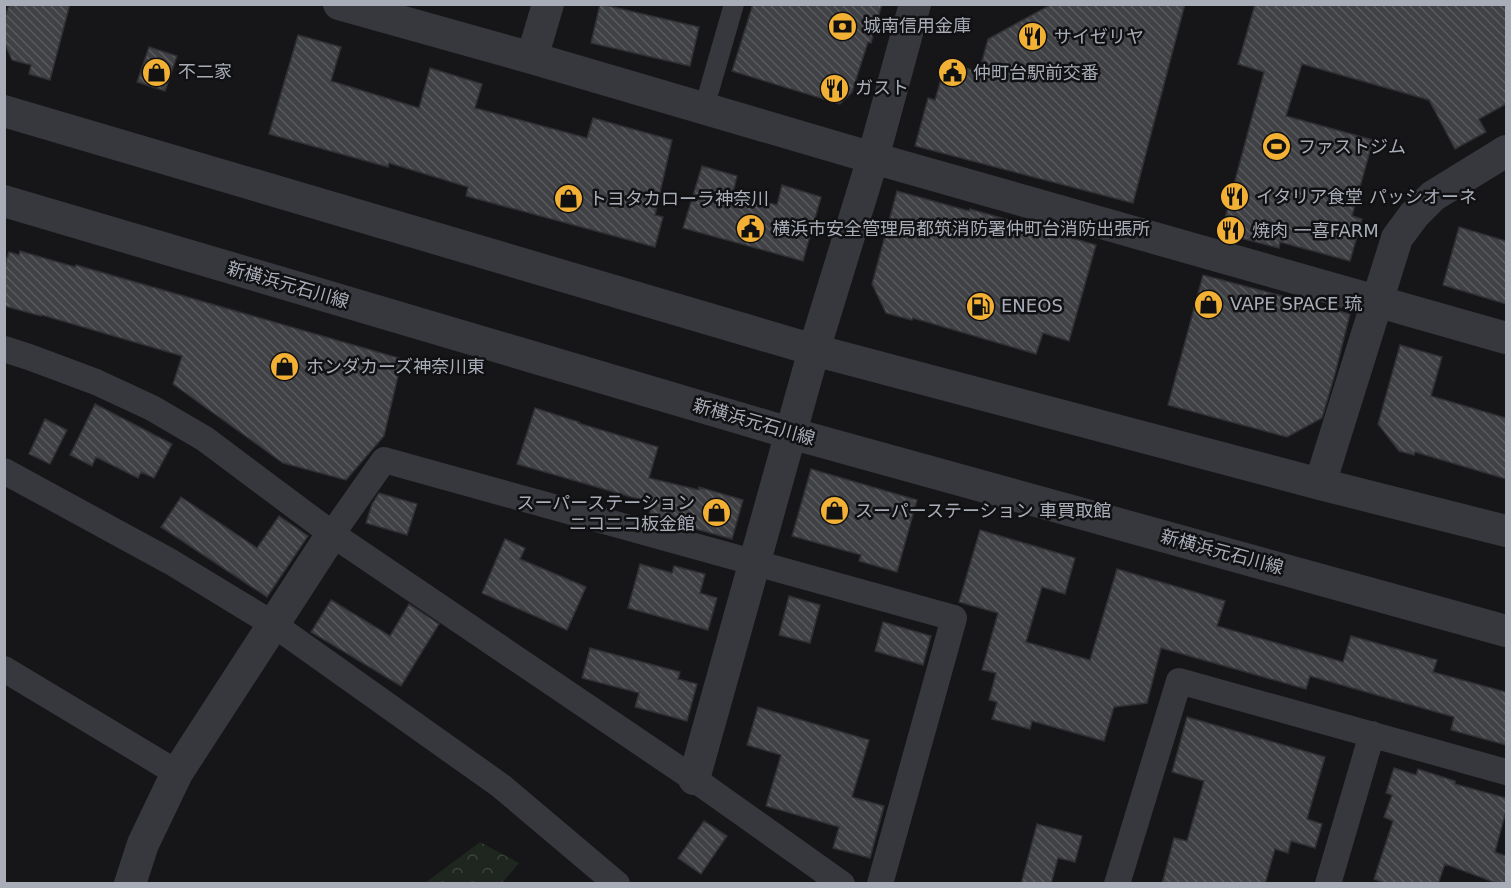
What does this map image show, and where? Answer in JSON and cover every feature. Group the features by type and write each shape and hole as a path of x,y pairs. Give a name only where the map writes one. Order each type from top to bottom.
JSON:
{"street":[{"path":"339,4 1506,338"},
{"path":"532,58 548,4"},
{"path":"709,91 734,4"},
{"path":"694,779 790,433 873,158 915,4"},
{"path":"4,111 814,350 1506,531"},
{"path":"1320,484 1396,238 1413,215 1433,196 1506,151"},
{"name":"新横浜元石川線","path":"4,201 790,433 1506,631"},
{"path":"4,350 96,382 152,408 205,439 332,534 694,779 842,884"},
{"path":"130,884 143,844 177,773 332,534 384,460 954,618 880,884"},
{"path":"4,471 171,562 273,624 501,786 616,884"},
{"path":"4,669 177,773"},
{"path":"1118,884 1179,681 1506,772"},
{"path":"1328,884 1372,734"}],"green space":[{"path":"480,842 519,863 502,883 425,883"}],"building":[{"path":"9,4 70,4 50,80 29,74 31,65 12,60 4,42 4,21"},
{"path":"600,4 699,27 690,66 591,43"},
{"path":"753,4 882,4 871,43 868,42 852,92 840,104 732,71"},
{"path":"1052,4 1185,4 1133,203 915,146 928,98 935,100 946,62 979,72 988,39"},
{"path":"1255,4 1506,4 1506,104 1479,119 1486,132 1455,149 1429,100 1302,64 1286,116 1373,140 1352,216 1362,219 1350,261 1280,242 1279,248 1221,233 1264,72 1238,64"},
{"path":"298,35 341,47 331,81 419,108 430,68 482,84 475,108 587,138 593,118 672,140 655,215 663,217 655,247 466,196 468,187 389,163 388,167 269,134"},
{"path":"149,47 177,56 165,91 137,82"},
{"path":"702,166 737,176 733,193 777,205 782,185 821,197 803,261 683,228"},
{"path":"897,191 1096,245 1069,341 1043,333 1036,354 913,318 912,320 886,313 872,284"},
{"path":"1459,227 1506,241 1506,304 1443,285"},
{"path":"20,251 402,359 384,436 346,480 283,463 173,384 182,356 4,306 4,267 9,252 19,255"},
{"path":"1203,275 1350,314 1322,418 1287,437 1168,405"},
{"path":"1400,345 1442,357 1431,396 1506,418 1506,479 1415,452 1414,455 1399,451 1378,424"},
{"path":"95,404 172,444 154,478 141,472 138,478 96,457 92,466 70,455"},
{"path":"535,408 658,447 649,478 699,490 699,487 743,500 732,539 649,516 652,503 517,464"},
{"path":"45,419 67,430 50,464 29,454"},
{"path":"811,469 917,500 897,572 859,561 861,555 792,536"},
{"path":"379,493 417,504 407,535 366,523 372,504"},
{"path":"181,497 257,548 279,516 308,536 267,597 161,527"},
{"path":"980,530 1075,558 1065,594 1042,587 1026,642 1090,660 1117,569 1225,601 1217,626 1343,662 1351,636 1437,660 1433,672 1506,692 1506,745 1451,730 1454,717 1310,676 1306,689 1161,648 1147,703 1114,707 1104,741 1032,721 1030,729 992,719 997,702 989,700 996,673 982,670 998,613 959,602"},
{"path":"505,539 525,548 520,559 586,587 567,630 482,593"},
{"path":"640,564 672,573 674,566 705,574 700,593 717,598 708,630 628,608"},
{"path":"789,596 820,605 810,643 779,635"},
{"path":"331,600 390,636 409,604 439,624 401,686 311,632"},
{"path":"883,622 931,636 923,665 875,651"},
{"path":"590,648 680,672 678,679 697,684 687,721 635,707 639,693 582,678"},
{"path":"758,707 869,740 852,797 884,806 870,858 833,848 839,827 766,806 781,755 747,745"},
{"path":"1187,717 1325,757 1307,819 1322,824 1315,848 1291,841 1288,853 1275,849 1265,884 1162,884 1174,838 1187,841 1204,781 1172,772"},
{"path":"1394,768 1416,775 1418,769 1455,781 1455,784 1506,798 1506,811 1495,852 1506,856 1506,884 1499,884 1445,864 1438,884 1386,884 1374,879 1393,821 1384,817 1392,795 1386,793"},
{"path":"704,821 727,836 701,874 678,858"},
{"path":"1037,824 1082,836 1075,862 1058,858 1051,884 1021,884"}],"place":[{"name":"城南信用金庫","path":"842,26"},
{"name":"サイゼリヤ","path":"1033,37"},
{"name":"不二家","path":"157,72"},
{"name":"仲町台駅前交番","path":"952,73"},
{"name":"ガスト","path":"834,88"},
{"name":"ファストジム","path":"1277,147"},
{"name":"イタリア食堂 パッシオーネ","path":"1235,197"},
{"name":"トヨタカローラ神奈川","path":"568,199"},
{"name":"横浜市安全管理局都筑消防署仲町台消防出張所","path":"751,229"},
{"name":"焼肉 一喜FARM","path":"1231,231"},
{"name":"VAPE SPACE 琉","path":"1209,304"},
{"name":"ENEOS","path":"980,306"},
{"name":"ホンダカーズ神奈川東","path":"285,367"},
{"name":"スーパーステーション 車買取館","path":"834,511"},
{"name":"スーパーステーション ニコニコ板金館","path":"716,513"}]}
